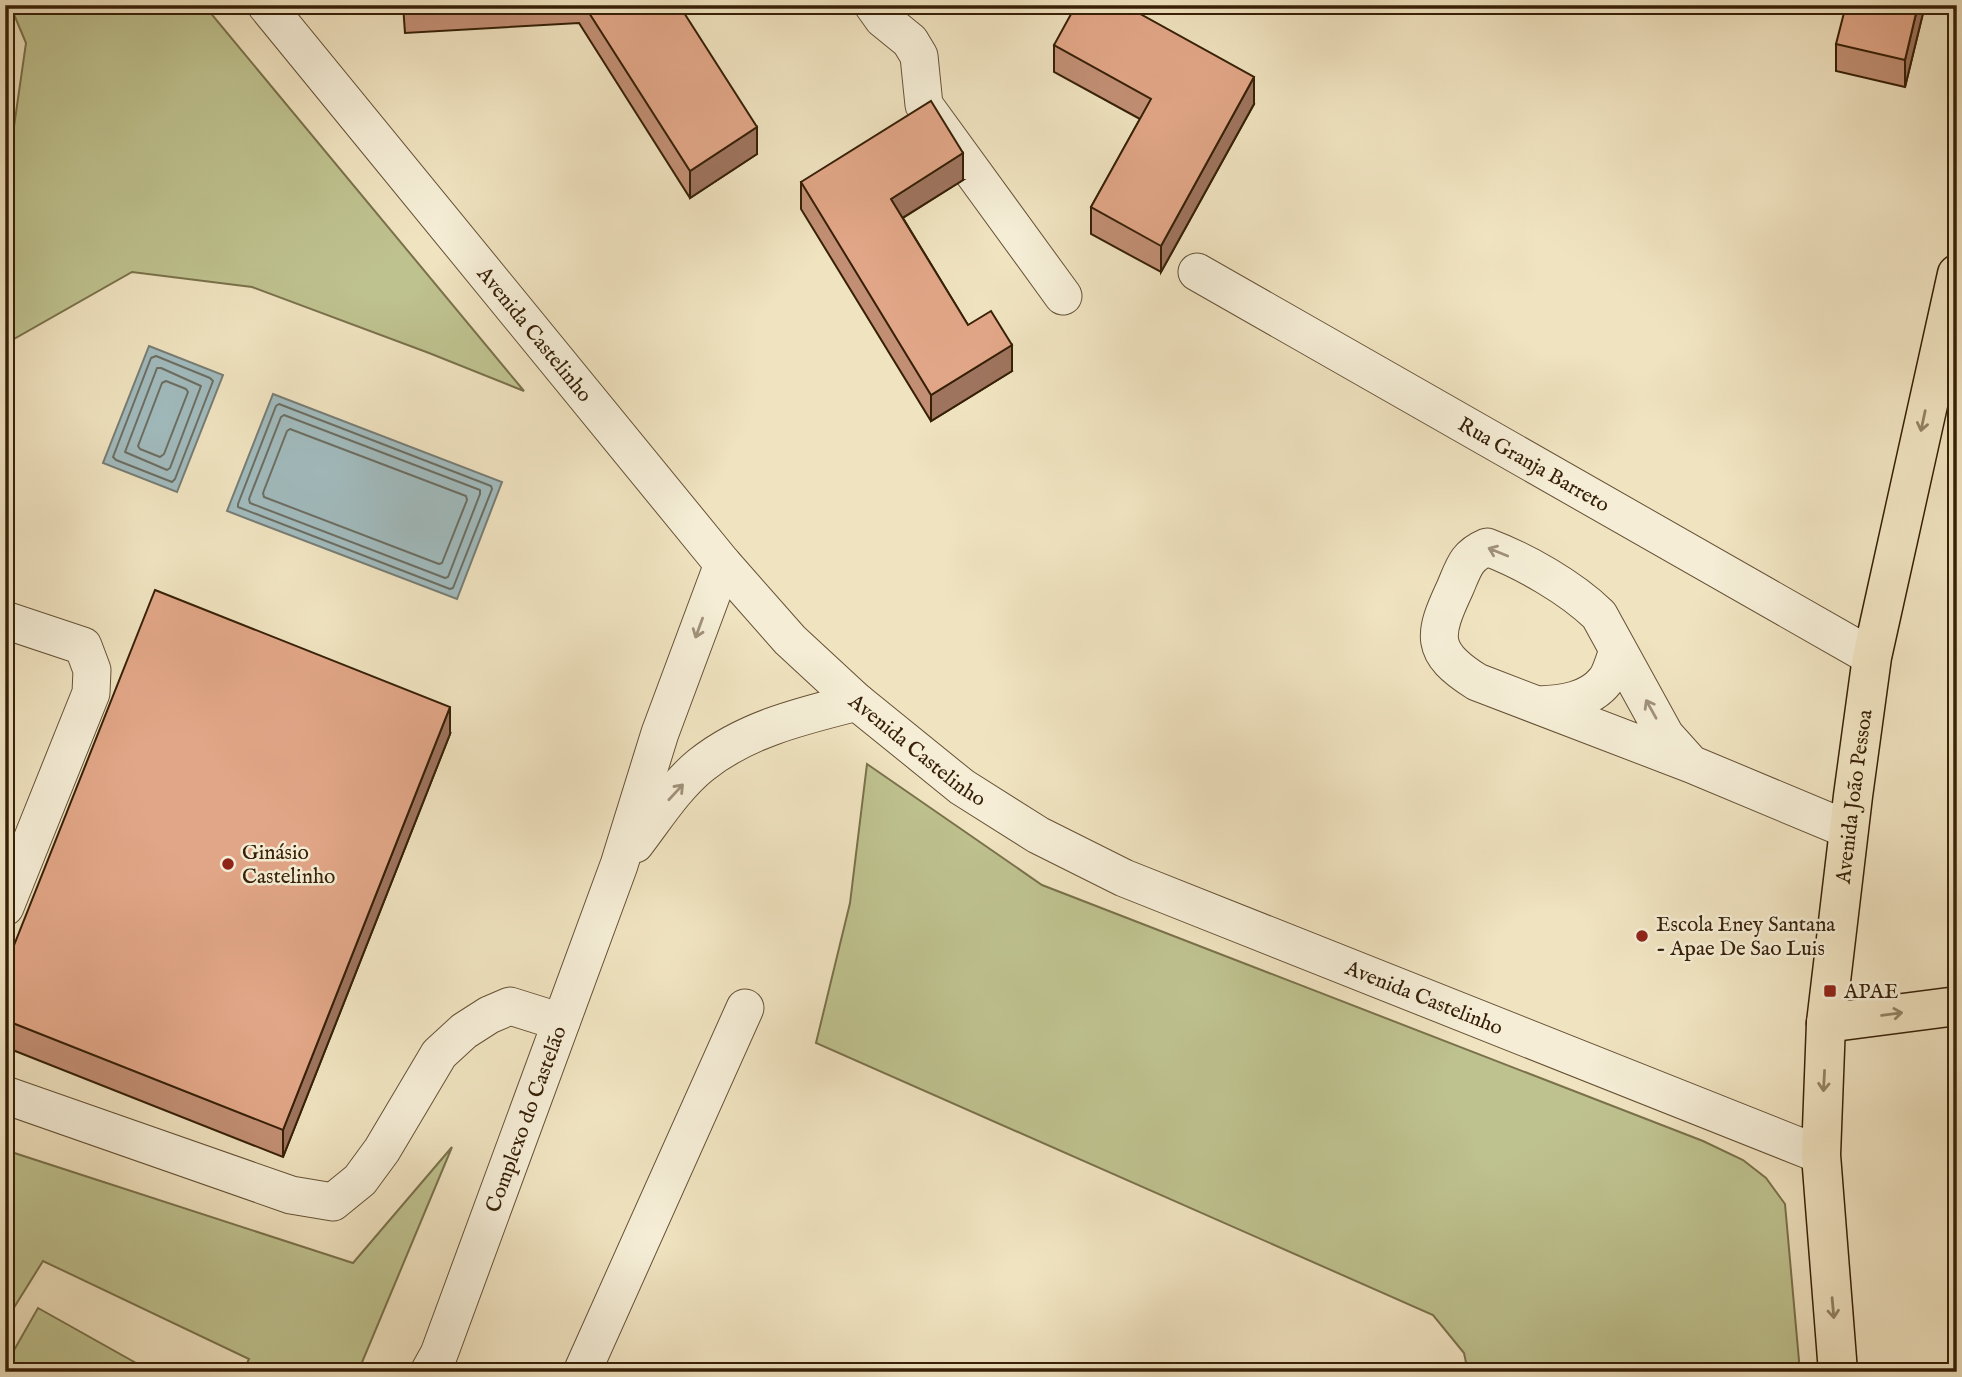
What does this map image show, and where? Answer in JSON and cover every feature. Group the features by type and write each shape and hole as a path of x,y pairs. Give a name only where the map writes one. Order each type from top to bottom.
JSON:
{"main road":[{"name":"Avenida João Pessoa","path":"1839,1372 1821,1154 1826,1023 1872,657 1947,351 1957,274"},
{"path":"1826,1023 1957,1006"}],"street":[{"name":"Avenida Castelinho","path":"267,5 723,564 790,640 857,702 962,787 1038,835 1124,878 1821,1154"},
{"path":"873,5 883,19 910,41 919,56 924,104 1063,296"},
{"name":"Rua Granja Barreto","path":"1197,272 1872,657"},
{"path":"1691,764 1665,735 1599,615 1569,590 1504,553 1487,547 1469,556 1441,618 1438,634 1443,651 1456,669 1477,682 1691,764 1849,830"},
{"name":"Complexo do Castelão","path":"429,1372 439,1354 619,865 660,733 723,564"},
{"path":"5,620 83,646 92,670 91,693 5,907"},
{"path":"1538,705 1566,704 1588,695 1605,681 1618,651"},
{"name":"Complexo do Castelão","path":"619,865 667,802 700,766 738,741 782,722 857,702"},
{"path":"5,1096 291,1195 333,1202 360,1180 382,1150 439,1054 464,1031 489,1015 510,1006 561,1022"},
{"path":"582,1372 745,1008"}],"green space":[{"path":"10,5 204,5 524,391 252,287 132,272 5,344 5,189 26,43"},
{"path":"867,764 1042,885 1703,1141 1743,1160 1766,1178 1785,1204 1800,1372 1468,1372 1464,1353 1433,1315 816,1043 850,903"},
{"path":"452,1147 358,1372 243,1372 249,1359 43,1261 5,1322 5,1150 353,1263"},
{"path":"38,1308 152,1372 5,1372 5,1366"}],"water":[{"path":"149,346 223,375 177,492 103,463"},
{"path":"273,394 502,482 457,599 227,511"}],"building":[{"path":"584,5 679,5 757,127 690,171"},
{"path":"1076,5 1124,5 1254,77 1161,246 1091,207 1151,99 1054,45"},
{"path":"1846,5 1918,5 1905,60 1836,44"},
{"path":"931,101 963,153 891,199 968,325 991,311 1012,345 931,395 801,182"},
{"name":"Ginásio Castelinho","path":"155,590 450,707 283,1130 5,1020 5,968"}],"place":[{"name":"Ginásio Castelinho","path":"228,864"},
{"name":"Escola Eney Santana - Apae De Sao Luis","path":"1642,936"},
{"name":"APAE","path":"1830,991"}]}
